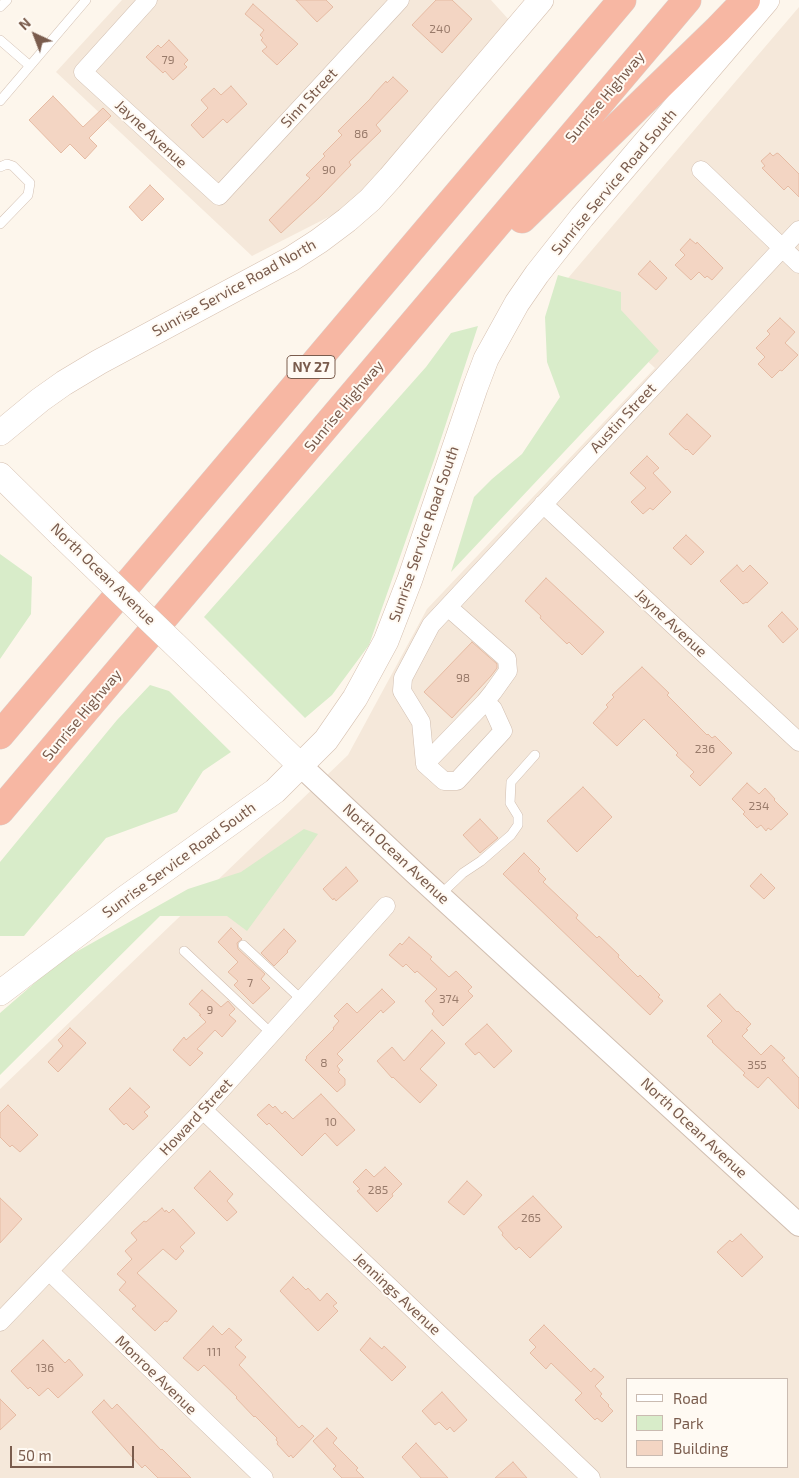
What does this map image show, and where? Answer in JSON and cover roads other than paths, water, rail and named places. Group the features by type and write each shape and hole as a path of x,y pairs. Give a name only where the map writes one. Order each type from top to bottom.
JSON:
{"highway":[{"path":"535,103 601,0"},
{"name":"NY 27","path":"0,735 622,0"},
{"name":"Sunrise Highway","path":"0,811 687,0"},
{"path":"420,316 541,201 746,0"}],"main road":[{"name":"Sunrise Service Road South","path":"0,993 124,899 275,791 326,740 341,720 372,669 386,641 410,579 474,388 486,359 517,303 537,274 582,217 767,0"},
{"name":"Sunrise Service Road North","path":"0,433 64,383 291,259 347,220 370,200 390,178 530,4"},
{"name":"North Ocean Avenue","path":"0,475 301,766"}],"street":[{"name":"Jayne Avenue","path":"148,0 83,72 219,196"},
{"name":"Sinn Street","path":"219,196 400,0"},
{"path":"701,170 799,264"},
{"name":"Austin Street","path":"425,764 421,722 402,691 403,678 431,626 799,230"},
{"name":"Jayne Avenue","path":"543,504 799,742"},
{"path":"448,607 507,659 508,671 485,702 425,764 444,781 457,781 503,731 494,709 485,702"},
{"name":"North Ocean Avenue","path":"301,766 415,874 799,1225"},
{"name":"Howard Street","path":"0,1322 203,1110 386,906"},
{"name":"Jennings Avenue","path":"203,1110 591,1478"},
{"name":"Monroe Avenue","path":"49,1271 264,1478"}],"lane":[{"path":"0,7 7,0"},
{"path":"0,101 86,0"},
{"path":"0,40 30,66"},
{"path":"0,167 7,164 13,166 30,183 28,195 0,224"},
{"path":"440,895 463,873 481,861 511,835 518,825 518,816 510,803 511,782 535,755"},
{"path":"243,945 302,1000"},
{"path":"184,950 272,1034"}]}
